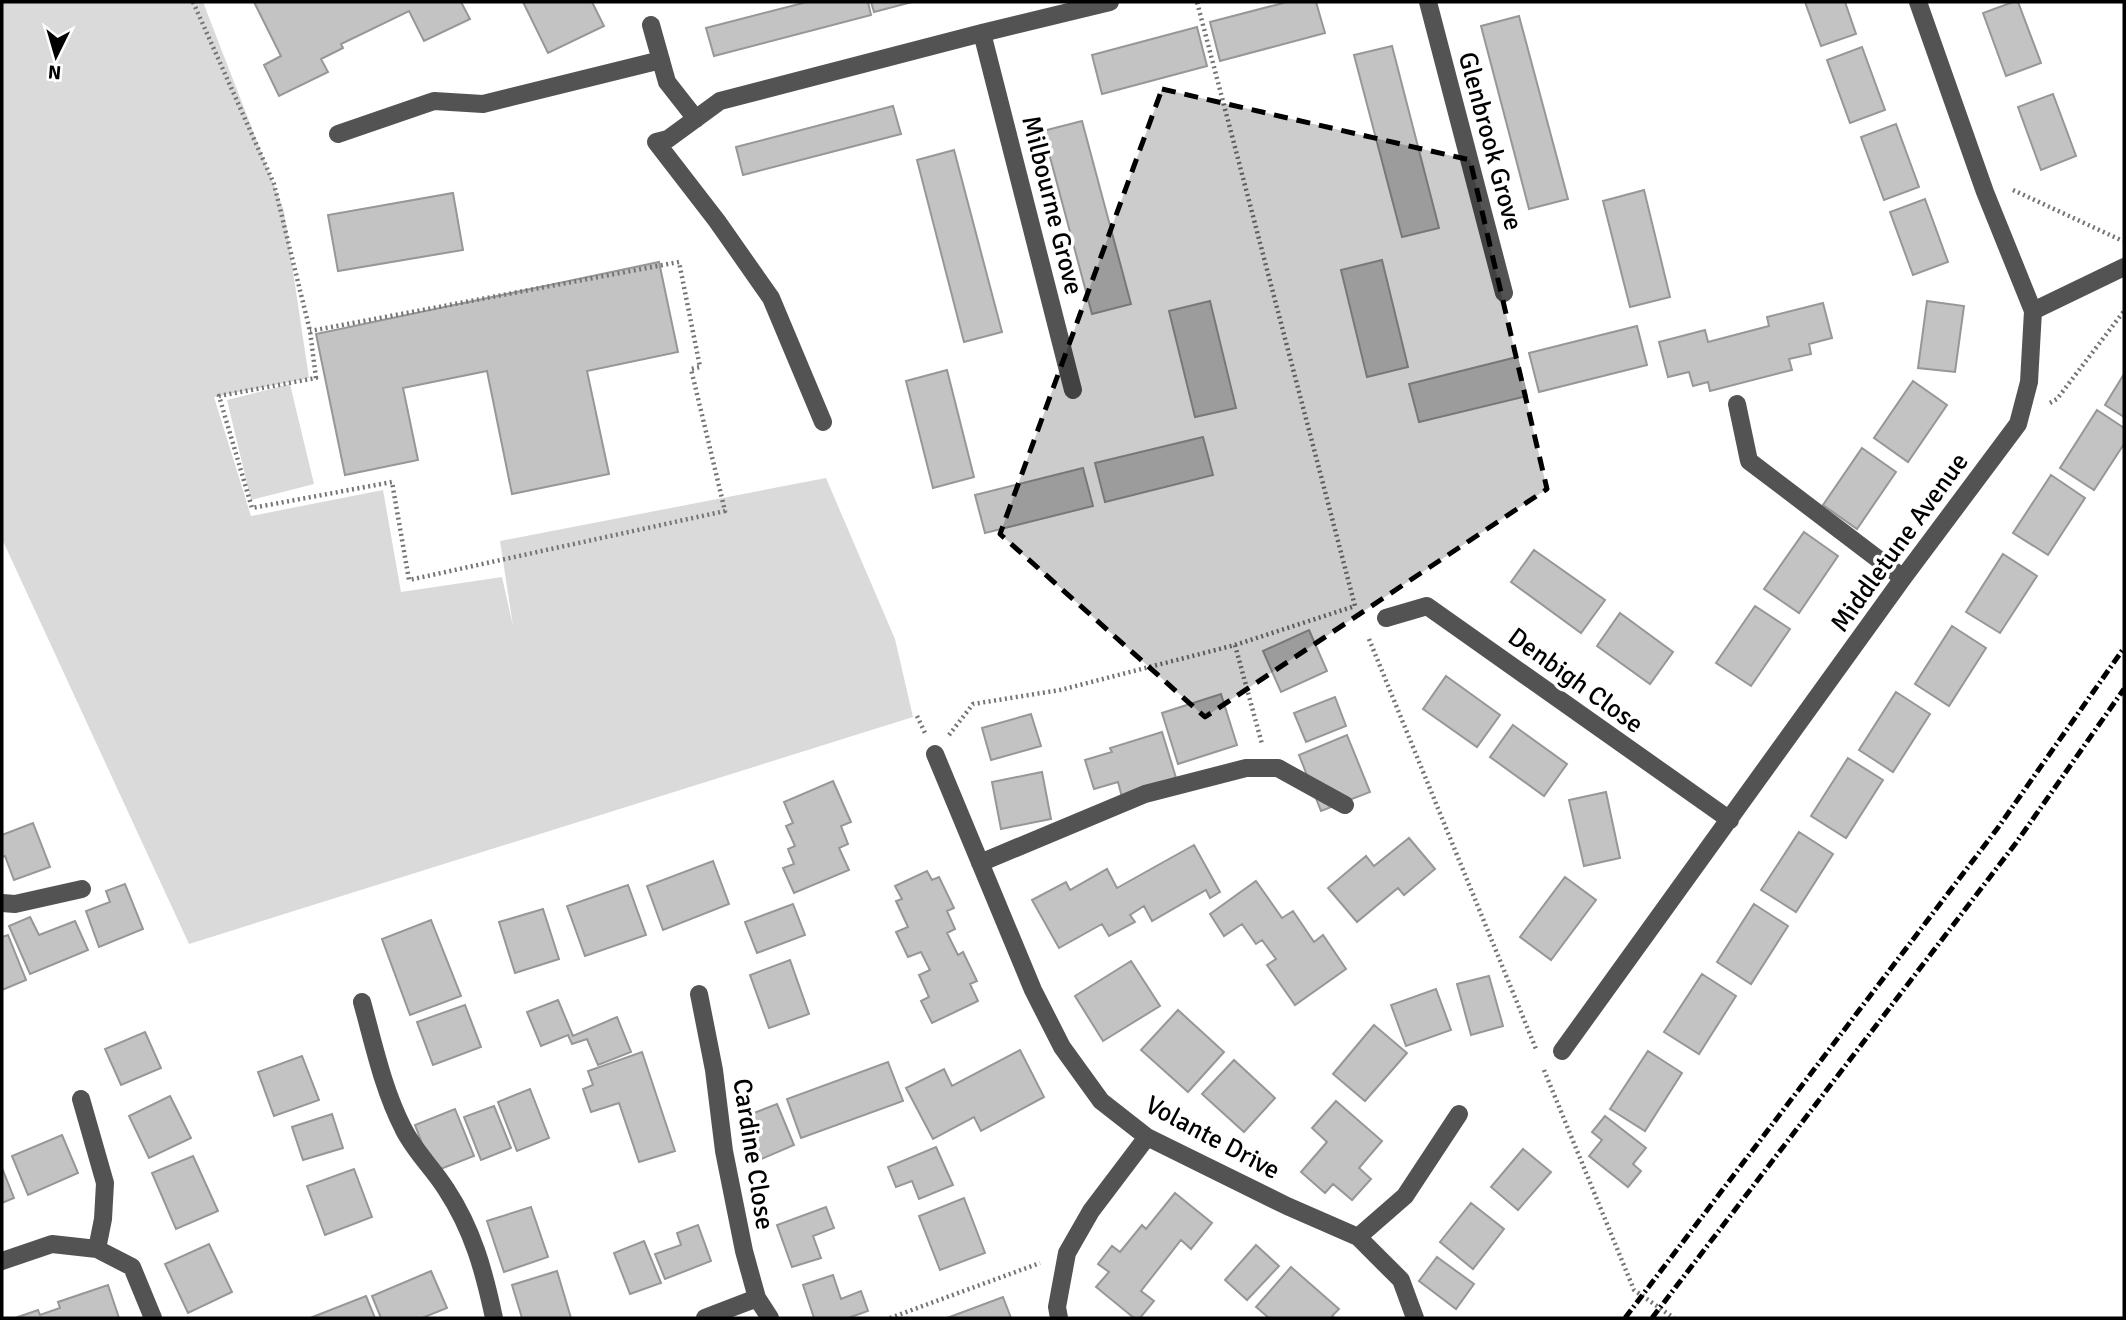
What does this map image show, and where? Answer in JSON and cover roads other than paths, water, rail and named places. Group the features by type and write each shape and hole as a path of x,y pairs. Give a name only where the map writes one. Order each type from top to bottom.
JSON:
{"street":[{"path":"823,422 771,298 717,221 656,142 668,139 720,101 1110,2"},
{"name":"Glenbrook Grove","path":"1428,2 1504,293"},
{"name":"Middletune Avenue","path":"1562,1051 1903,578 2018,424 2029,382 2032,312 1985,192 1918,2"},
{"path":"651,25 667,82 696,119"},
{"name":"Milbourne Grove","path":"982,33 1073,390"},
{"path":"338,134 434,101 482,104 661,60"},
{"path":"2032,312 2124,267"},
{"path":"1737,404 1749,461 1903,578"},
{"name":"Denbigh Close","path":"1386,618 1427,606 1730,820"},
{"name":"Volante Drive","path":"935,754 1033,990 1062,1047 1101,1101 1147,1137 1287,1206 1358,1237 1401,1280 1415,1318"},
{"path":"980,863 1145,794 1246,768 1271,767 1345,805"},
{"path":"2,903 15,904 82,889"},
{"name":"Cardine Close","path":"699,994 714,1070 724,1151 744,1251 757,1298 770,1318"},
{"path":"362,1002 388,1099 405,1132 424,1162 446,1188 467,1226 484,1267 494,1318"},
{"path":"81,1099 105,1183 103,1219 97,1249"},
{"path":"1358,1237 1405,1196 1459,1114"},
{"path":"1059,1318 1057,1307 1067,1253 1091,1211 1147,1137"},
{"path":"2,1261 51,1244 97,1249 132,1267 153,1318"},
{"path":"705,1318 757,1298"}],"railway":[{"path":"1625,1318 1997,829 2124,648"},
{"path":"1652,1318 2016,843 2124,689"}]}
